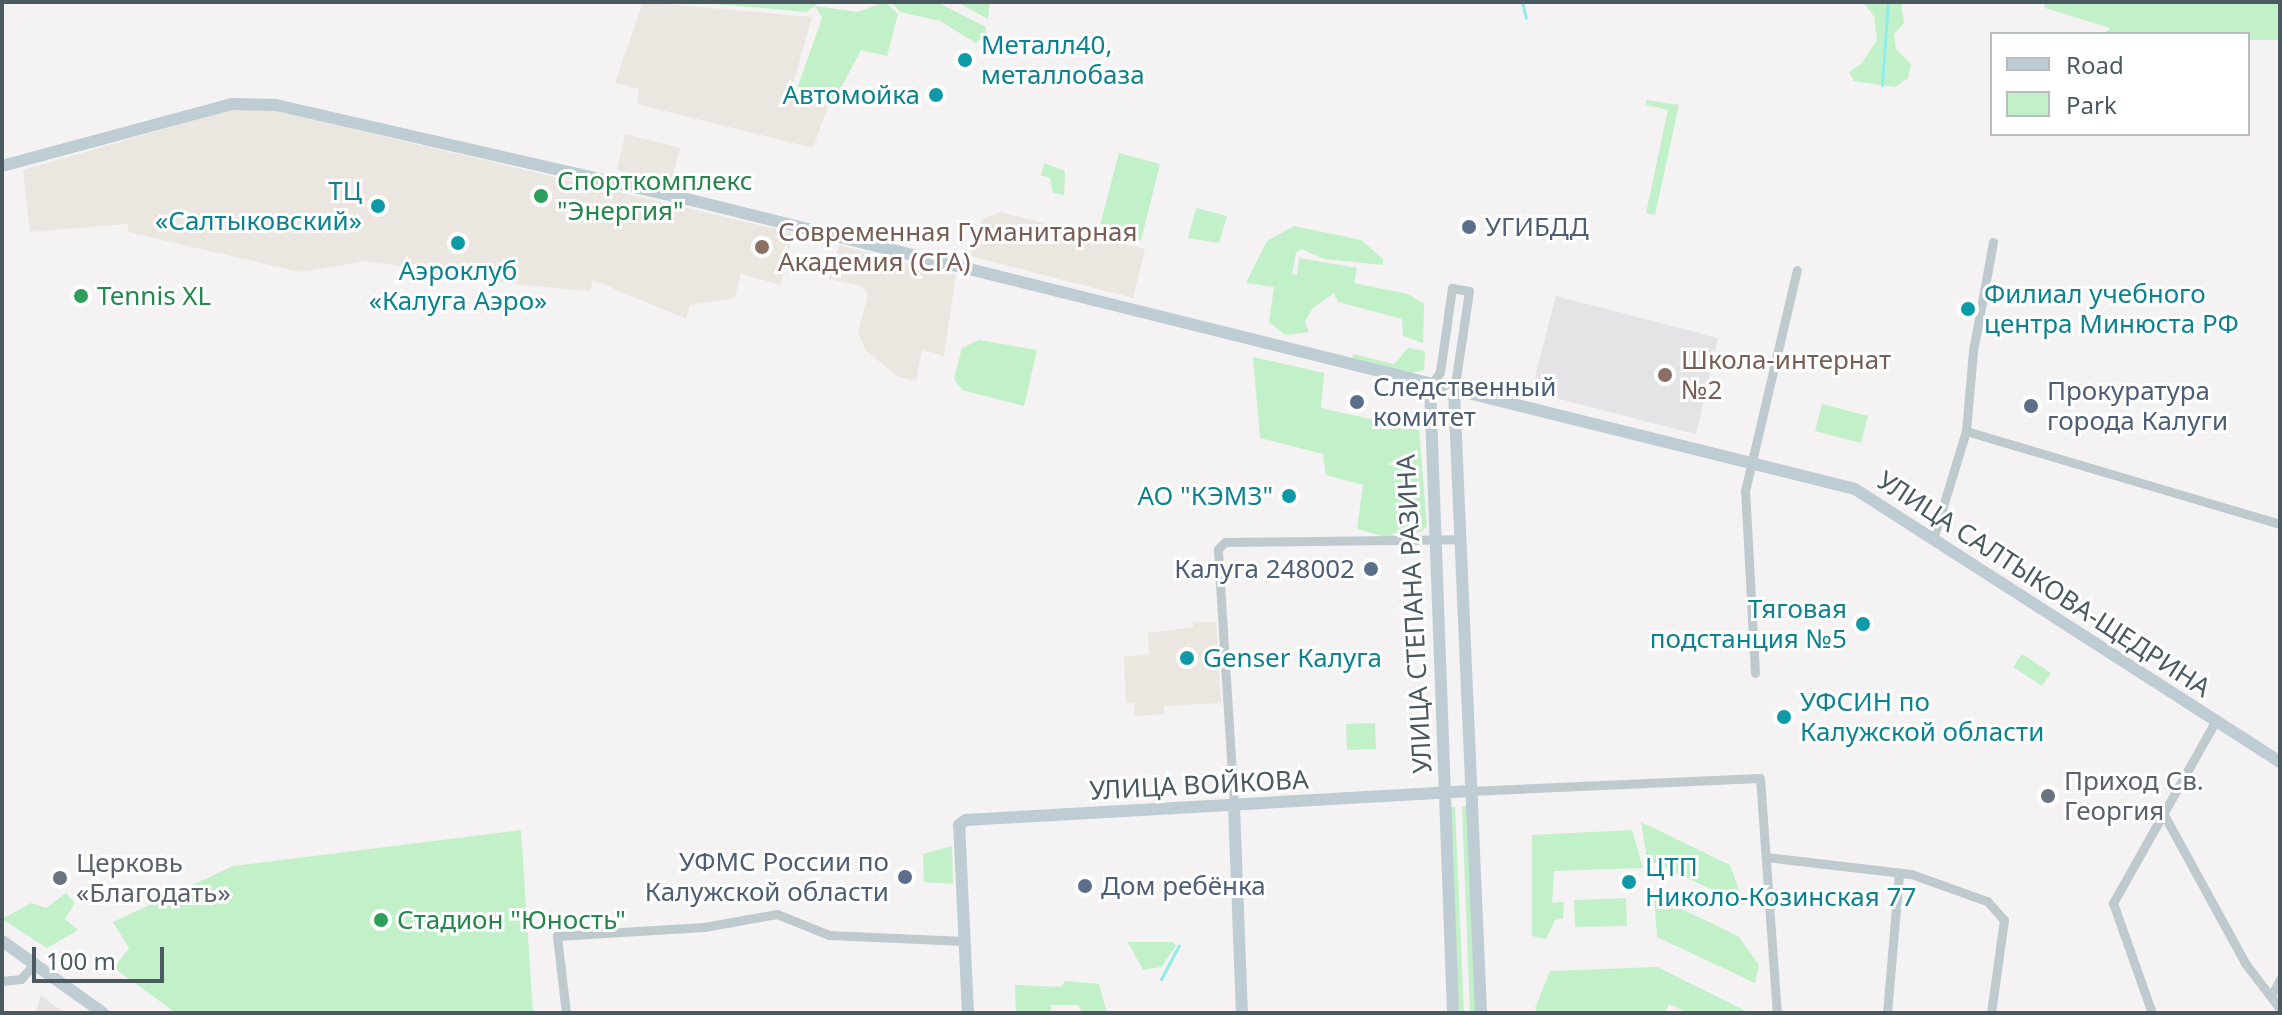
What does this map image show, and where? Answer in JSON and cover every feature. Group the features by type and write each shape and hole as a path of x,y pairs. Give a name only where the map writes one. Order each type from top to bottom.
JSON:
{"main road":[{"name":"УЛИЦА САЛТЫКОВА-ЩЕДРИНА","path":"2,166 232,104 276,105 687,199 1430,386 1855,489 2280,762"},
{"name":"УЛИЦА СТЕПАНА РАЗИНА","path":"1430,386 1433,541 1453,1013"},
{"name":"УЛИЦА СТЕПАНА РАЗИНА","path":"1454,391 1481,1013"},
{"name":"УЛИЦА ВОЙКОВА","path":"964,941 959,825 966,820 1471,791"},
{"path":"1234,806 1242,1013"},
{"path":"2,941 103,1013"},
{"path":"964,941 968,1013"}],"street":[{"path":"1933,539 1966,431 1973,351 1993,242"},
{"path":"1755,673 1745,491 1797,270"},
{"name":"УЛИЦА СТЕПАНА РАЗИНА","path":"1430,386 1440,372 1452,288 1469,291 1454,391"},
{"path":"1966,431 2280,524"},
{"path":"1234,806 1218,549 1225,542 1459,539"},
{"path":"2152,1013 2113,903 2216,720"},
{"path":"1471,791 1760,778 1777,1013"},
{"path":"2163,813 2245,963 2272,994 2280,1009"},
{"path":"1766,857 1899,873 1987,901 2003,913 1991,1013"},
{"path":"1887,1013 1899,873"},
{"path":"566,1013 557,936 704,927 777,914 829,935 964,941"},
{"path":"2,981 21,979 35,963"},
{"path":"2272,994 2280,979"}],"shaded area":[{"path":"643,2 812,17 790,95 828,106 813,148 637,104 639,89 615,83"},
{"path":"240,107 267,109 793,233 781,285 741,274 735,298 690,305 686,319 593,280 590,291 522,285 367,261 300,272 128,232 128,224 30,232 23,170"},
{"path":"625,134 680,148 671,182 617,170"},
{"path":"1000,212 1145,249 1133,298 970,256 983,219"},
{"path":"839,245 956,275 944,356 922,350 916,381 899,377 866,351 858,333 868,294 862,286 829,279"},
{"path":"1556,296 1718,338 1696,434 1531,392"},
{"path":"1193,622 1216,622 1221,703 1164,706 1164,714 1135,716 1134,703 1126,703 1124,656 1149,655 1148,633 1193,627"},
{"path":"41,995 64,1013 35,1013"}],"green space":[{"path":"693,2 816,2 806,12"},
{"path":"885,2 898,14 887,56 861,50 835,99 797,89 822,18 815,6 858,12"},
{"path":"891,2 937,2 986,27 985,34 976,43 940,21 900,12"},
{"path":"957,2 990,2 988,19"},
{"path":"1863,2 1901,2 1904,23 1894,34 1896,49 1911,64 1908,78 1895,87 1854,81 1849,72 1862,63 1877,40 1874,16"},
{"path":"2044,2 2280,2 2280,40 2250,40 2250,32 2106,32 2110,28 2045,8"},
{"path":"1646,100 1679,105 1655,215 1646,213 1668,110 1646,105"},
{"path":"1119,153 1160,164 1141,240 1100,225"},
{"path":"1044,163 1065,171 1064,195 1053,193 1050,178 1041,175"},
{"path":"1196,208 1227,216 1219,243 1188,238"},
{"path":"1294,226 1361,240 1383,259 1383,265 1324,259 1302,249 1296,252 1292,274 1297,275 1299,258 1357,268 1354,283 1408,294 1424,304 1423,343 1403,336 1402,319 1338,302 1334,293 1312,309 1305,322 1309,332 1285,335 1269,322 1274,287 1246,283 1267,241"},
{"path":"979,340 1037,350 1024,406 962,390 954,379 962,348"},
{"path":"1408,348 1425,351 1424,370 1407,374 1352,361 1353,354 1394,364"},
{"path":"1253,357 1324,373 1321,408 1419,430 1427,526 1422,531 1392,539 1357,529 1363,485 1326,475 1323,454 1260,438"},
{"path":"1822,404 1868,416 1861,443 1815,431"},
{"path":"2022,654 2051,673 2042,686 2013,667"},
{"path":"1375,723 1376,749 1347,750 1346,724"},
{"path":"1467,806 1477,1013 1470,1013 1462,807"},
{"path":"1448,807 1455,807 1464,1013 1457,1013"},
{"path":"1641,822 1730,865 1744,905 1647,859"},
{"path":"521,830 533,1013 176,1013 114,968 129,948 113,922 233,866"},
{"path":"1632,830 1643,868 1554,871 1552,903 1564,902 1563,918 1555,920 1546,939 1532,936 1532,835"},
{"path":"952,846 953,884 924,882 923,854"},
{"path":"66,893 75,903 65,919 78,930 47,948 2,919 31,903 46,908"},
{"path":"1654,896 1738,936 1759,965 1755,983 1657,937"},
{"path":"1626,898 1627,926 1575,927 1574,900"},
{"path":"1128,942 1173,942 1176,946 1161,967 1143,970"},
{"path":"1657,967 1750,1013 1688,1013 1669,1004 1665,1013 1538,1013 1535,1008 1550,971"},
{"path":"1065,981 1099,984 1107,1013 1083,1013 1078,1005 1051,1005 1051,1013 1016,1013 1015,985 1061,987"}],"waterway":[{"path":"1522,2 1526,18"},
{"path":"1882,85 1888,2"},
{"path":"1161,979 1179,945"}],"place":[{"name":"Металл40, металлобаза","path":"965,60"},
{"name":"Автомойка","path":"936,95"},
{"name":"Спорткомплекс \"Энергия\"","path":"541,196"},
{"name":"ТЦ «Салтыковский»","path":"378,206"},
{"name":"УГИБДД","path":"1469,227"},
{"name":"Аэроклуб «Калуга Аэро»","path":"458,243"},
{"name":"Современная Гуманитарная Академия (СГА)","path":"762,247"},
{"name":"Tennis XL","path":"81,296"},
{"name":"Филиал учебного центра Минюста РФ","path":"1968,309"},
{"name":"Школа-интернат №2","path":"1665,375"},
{"name":"Следственный комитет","path":"1357,402"},
{"name":"Прокуратура города Калуги","path":"2031,406"},
{"name":"АО \"КЭМЗ\"","path":"1289,496"},
{"name":"Калуга 248002","path":"1371,569"},
{"name":"Тяговая подстанция №5","path":"1863,624"},
{"name":"Genser Калуга","path":"1187,658"},
{"name":"УФСИН по Калужской области","path":"1784,717"},
{"name":"Приход Св. Георгия","path":"2048,796"},
{"name":"УФМС России по Калужской области","path":"905,877"},
{"name":"Церковь «Благодать»","path":"60,878"},
{"name":"ЦТП Николо-Козинская 77","path":"1629,882"},
{"name":"Дом ребёнка","path":"1085,886"},
{"name":"Стадион \"Юность\"","path":"381,920"}]}
